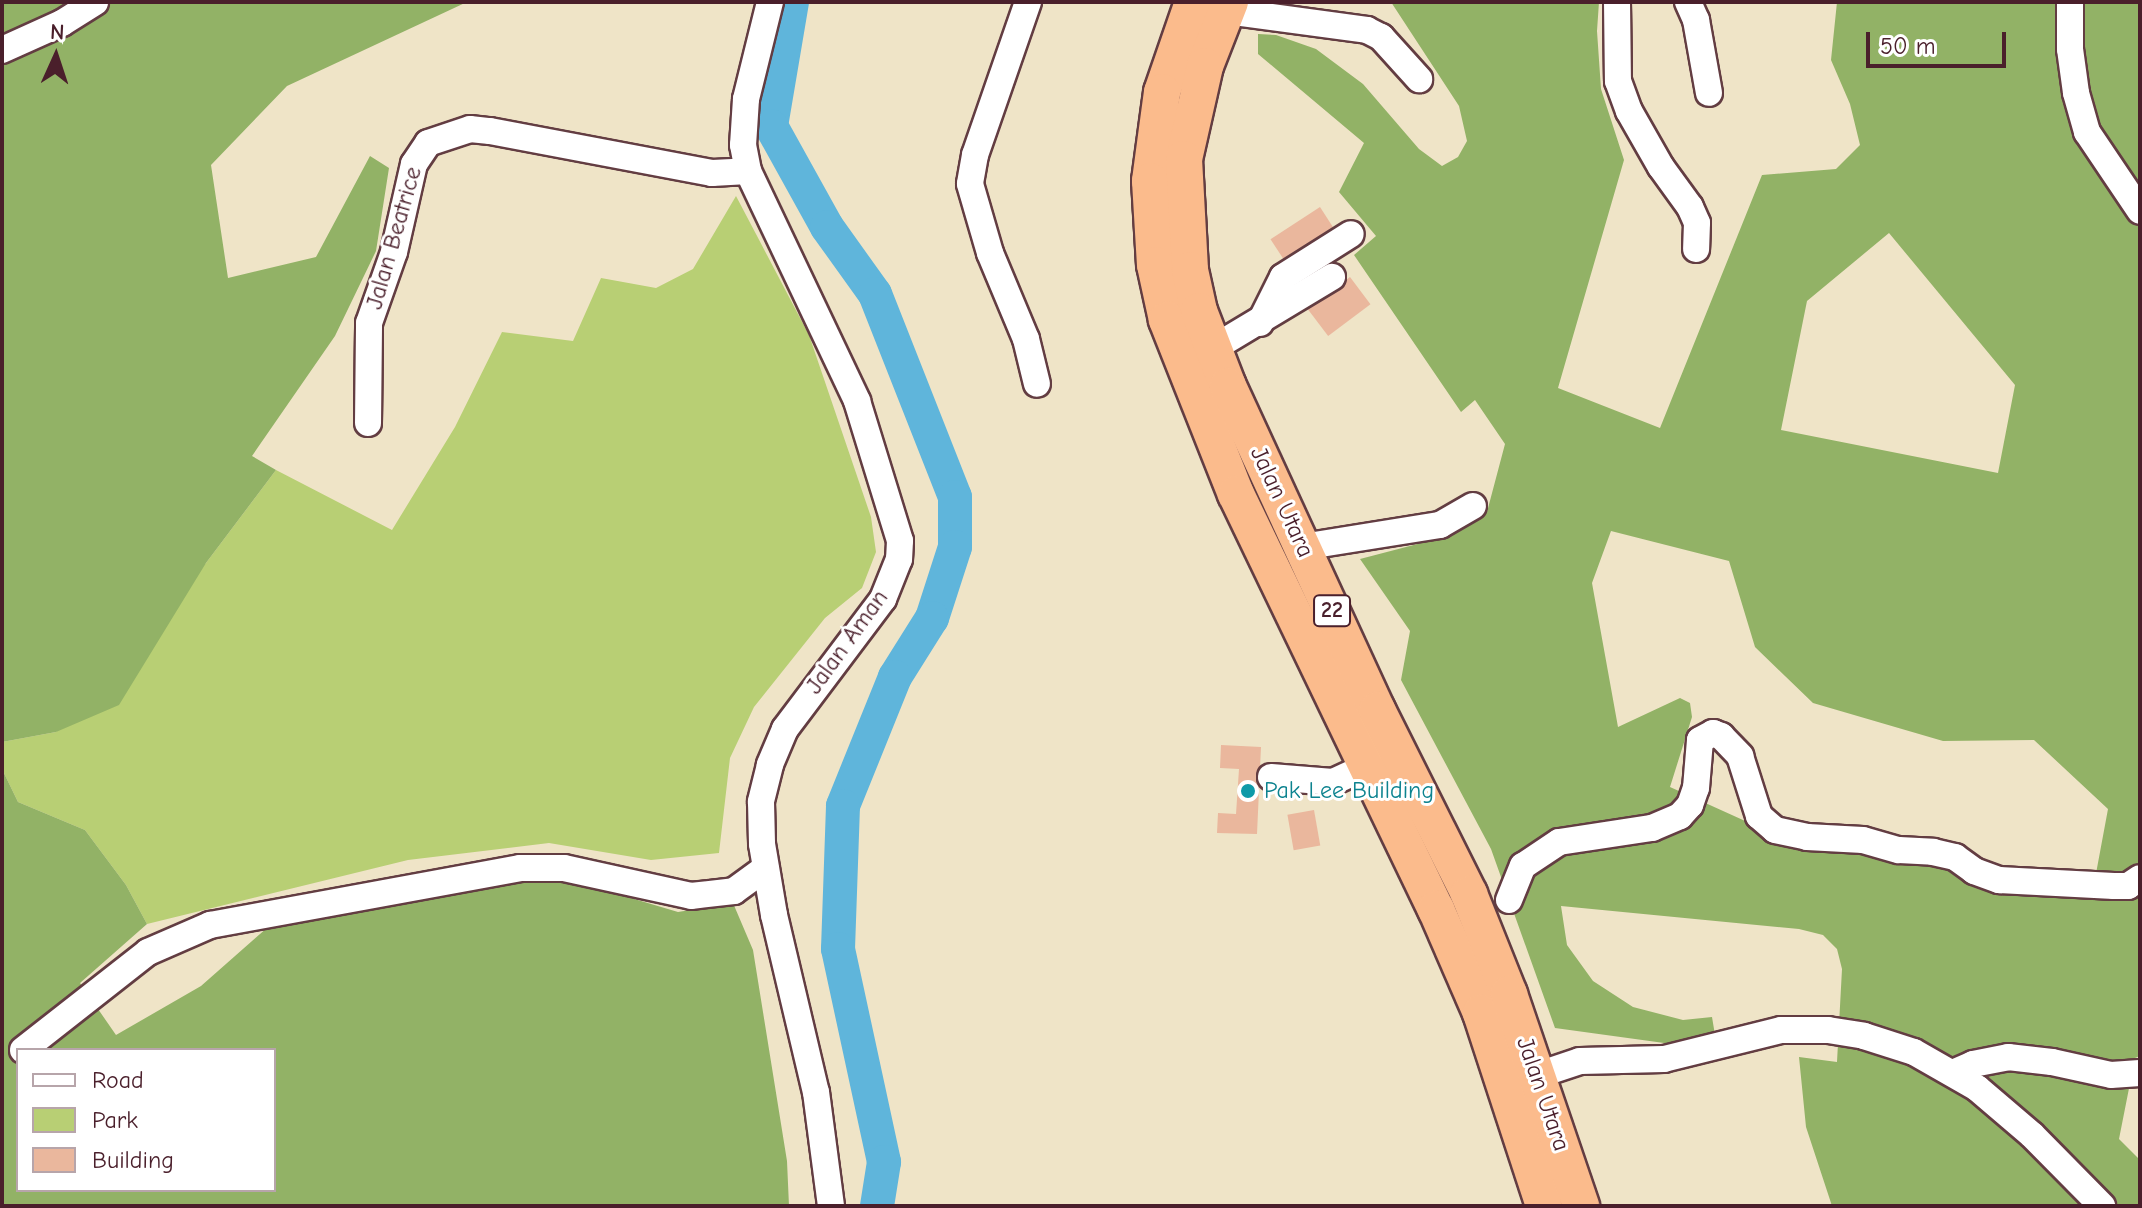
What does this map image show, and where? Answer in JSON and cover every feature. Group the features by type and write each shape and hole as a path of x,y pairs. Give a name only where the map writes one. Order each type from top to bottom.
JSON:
{"highway":[{"name":"Jalan Utara","path":"1216,5 1184,159 1190,270 1212,349 1377,710 1469,894 1509,994 1581,1206"},
{"name":"Jalan Utara","path":"1216,5 1162,92 1150,181 1155,265 1167,320 1236,494 1481,1013 1544,1206"}],"street":[{"path":"2,50 62,23 95,2"},
{"name":"Jalan Aman","path":"770,2 746,99 743,145 748,171 857,401 900,541 899,559 883,599 785,729 770,765 761,802 766,868 816,1092 831,1206"},
{"path":"1028,2 975,155 970,184 990,253 1026,339 1037,384"},
{"path":"1617,2 1618,81 1629,111 1661,167 1690,207 1697,223 1696,249"},
{"path":"1688,2 1696,20 1709,93"},
{"path":"2070,2 2070,49 2076,93 2087,132 2140,211"},
{"path":"1216,5 1367,30 1381,37 1419,79"},
{"name":"Jalan Beatrice","path":"368,423 369,323 394,252 414,164 428,143 470,129 712,173 748,171"},
{"path":"1260,323 1283,277 1351,234"},
{"path":"1212,349 1260,323 1332,277"},
{"path":"1302,547 1440,525 1473,506"},
{"path":"1509,900 1523,866 1559,842 1652,828 1680,816 1690,805 1696,788 1700,740 1713,733 1721,736 1740,756 1759,816 1775,830 1807,837 1863,840 1899,850 1933,852 1955,857 1974,871 1999,880 2128,886 2140,878"},
{"path":"1271,777 1333,782 1367,766"},
{"path":"25,1048 148,952 190,931 210,925 520,868 564,868 691,896 734,891 766,868"},
{"path":"1535,1076 1580,1061 1664,1059 1797,1029 1828,1030 1877,1039 1914,1052 1953,1073 2032,1135 2102,1206"},
{"path":"1953,1073 1973,1064 2008,1057 2052,1062 2111,1075 2140,1073"}],"green space":[{"path":"2,2 467,2 287,86 211,165 228,278 316,257 370,156 389,168 376,251 335,336 252,456 276,470 206,563 119,705 56,732 2,742"},
{"path":"1391,2 1599,2 1597,31 1601,89 1624,160 1558,388 1660,428 1762,175 1836,169 1860,145 1850,104 1831,60 1837,2 2140,2 2140,1056 2135,1058 2119,1139 2140,1160 2140,1206 1832,1206 1806,1127 1799,1057 1837,1062 1842,969 1837,949 1823,935 1799,929 1561,906 1567,945 1593,981 1633,1007 1683,1020 1712,1017 1716,1041 1686,1046 1555,1028 1491,849 1401,680 1410,631 1360,559 1452,535 1487,512 1505,444 1475,400 1461,412 1354,255 1376,236 1339,192 1364,143 1258,54 1258,34 1276,35 1316,49 1363,84 1419,149 1442,166 1458,157 1467,141 1459,106","holes":["1889,233 2015,385 1998,473 1781,430 1807,301","1611,531 1729,561 1755,647 1813,703 1943,741 2034,740 2108,809 2092,895 1969,880 1939,863 1856,849 1798,845 1670,787 1692,717 1690,703 1680,698 1618,727 1592,583"]},
{"path":"736,196 809,335 871,517 876,552 862,588 825,618 754,707 730,758 719,853 651,860 549,843 408,860 147,924 126,885 85,830 18,802 2,769 2,742 56,732 206,563 276,470 392,530 455,427 502,332 573,341 601,278 656,288 693,269"},
{"path":"2,769 18,802 85,830 126,885 147,924 80,983 116,1035 201,986 268,927 511,883 548,880 577,882 678,912 733,903 753,950 787,1161 789,1206 2,1206"}],"building":[{"path":"1320,207 1333,227 1284,259 1271,239"},
{"path":"1350,277 1370,304 1328,336 1308,309"},
{"name":"Pak Lee Building","path":"1221,745 1261,747 1257,834 1217,833 1218,813 1236,814 1239,769 1220,768"},
{"path":"1314,810 1320,845 1294,850 1287,815"}],"waterway":[{"path":"792,2 771,126 827,227 875,294 955,497 955,547 932,618 895,677 843,806 838,949 884,1162 877,1206"}],"place":[{"name":"Pak Lee Building","path":"1248,791"}]}
